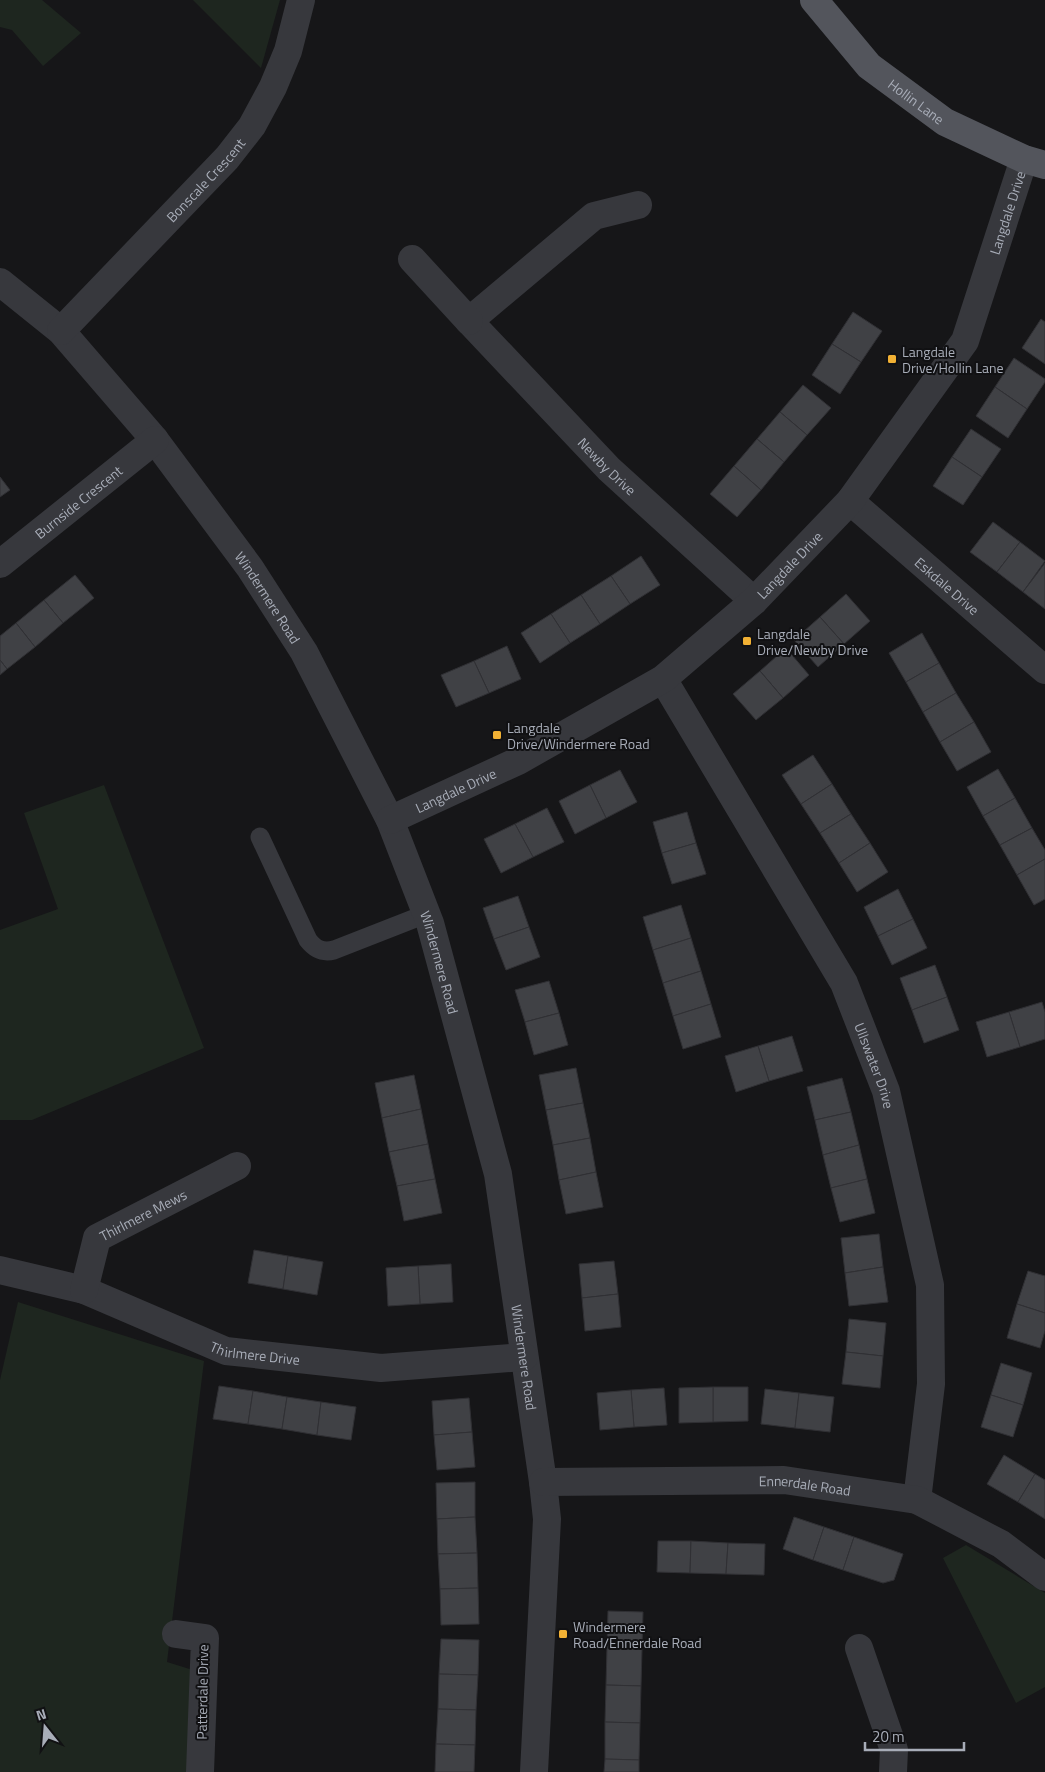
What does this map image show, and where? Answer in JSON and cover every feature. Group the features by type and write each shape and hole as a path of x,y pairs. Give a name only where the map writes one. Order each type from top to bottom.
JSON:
{"main road":[{"name":"Hollin Lane","path":"814,0 869,66 945,122 1034,162"}],"street":[{"name":"Bonscale Crescent","path":"61,331 227,158 252,126 273,87 288,51 301,0"},
{"name":"Langdale Drive","path":"390,820 518,761 663,679 754,601 850,502 965,340 1034,162"},
{"path":"469,321 594,216 638,206"},
{"name":"Newby Drive","path":"412,259 609,469 754,601"},
{"name":"Windermere Road","path":"0,282 61,331 155,440 250,568 304,652 390,820 426,914 498,1174 543,1482 547,1519 534,1772"},
{"name":"Burnside Crescent","path":"0,564 155,440"},
{"name":"Eskdale Drive","path":"850,502 1045,670"},
{"name":"Ullswater Drive","path":"663,679 844,983 886,1091 930,1285 931,1384 917,1500"},
{"name":"Thirlmere Mews","path":"84,1290 97,1238 237,1166"},
{"name":"Thirlmere Drive","path":"0,1270 84,1290 226,1351 381,1368 524,1357"},
{"name":"Ennerdale Road","path":"543,1482 784,1480 917,1500 1001,1544 1045,1577"},
{"name":"Patterdale Drive","path":"176,1634 205,1638 200,1772"},
{"path":"859,1648 894,1750 893,1772"}],"lane":[{"path":"260,837 308,940 318,950 326,952 334,950 426,914"}],"shaded area":[{"path":"0,0 42,0 81,33 43,66 12,30 0,27"},
{"path":"193,0 280,0 261,68"},
{"path":"104,785 204,1048 32,1120 0,1120 0,930 58,909 24,813"},
{"path":"18,1302 204,1361 167,1662 196,1671 188,1772 0,1772 0,1380"},
{"path":"966,1545 1045,1593 1045,1687 1016,1703 943,1558"}],"building":[{"path":"853,312 882,331 861,362 832,344"},
{"path":"1041,319 1045,322 1045,364 1022,348"},
{"path":"832,344 861,362 840,394 812,375"},
{"path":"1014,358 1045,379 1045,382 1027,409 995,387"},
{"path":"803,385 831,408 807,435 780,412"},
{"path":"995,387 1027,409 1008,438 976,416"},
{"path":"780,412 807,435 784,462 757,439"},
{"path":"971,429 1001,449 982,477 952,457"},
{"path":"757,439 784,462 761,490 734,466"},
{"path":"952,457 982,477 963,505 933,486"},
{"path":"734,466 761,490 737,517 710,494"},
{"path":"0,477 10,490 0,497"},
{"path":"993,522 1020,542 997,572 970,552"},
{"path":"1020,542 1045,561 1023,592 997,572"},
{"path":"641,556 660,585 630,604 611,576"},
{"path":"1045,563 1045,609 1023,592"},
{"path":"75,575 94,598 63,623 44,600"},
{"path":"611,576 630,604 600,624 581,595"},
{"path":"846,594 870,621 844,644 820,617"},
{"path":"581,595 600,624 570,643 551,614"},
{"path":"44,600 63,623 35,647 16,623"},
{"path":"551,614 570,643 540,663 521,633"},
{"path":"820,617 844,644 818,667 794,640"},
{"path":"16,623 35,647 7,669 0,660 0,636"},
{"path":"922,633 939,663 906,682 889,653"},
{"path":"507,646 521,679 489,693 474,661"},
{"path":"786,648 809,675 783,698 760,671"},
{"path":"0,660 7,669 0,675"},
{"path":"474,661 489,693 456,707 441,675"},
{"path":"939,663 956,693 923,712 906,682"},
{"path":"760,671 783,698 756,720 733,694"},
{"path":"956,693 974,722 940,742 923,712"},
{"path":"974,722 991,752 957,771 940,742"},
{"path":"813,755 832,784 801,804 782,775"},
{"path":"998,769 1015,798 983,816 967,787"},
{"path":"620,770 637,802 606,818 590,785"},
{"path":"832,784 851,814 820,833 801,804"},
{"path":"590,785 606,818 575,834 559,801"},
{"path":"1015,798 1032,828 1000,845 983,816"},
{"path":"547,808 564,842 533,857 515,824"},
{"path":"687,812 696,843 662,853 653,822"},
{"path":"851,814 870,843 839,863 820,833"},
{"path":"515,824 533,857 501,873 484,839"},
{"path":"1032,828 1045,850 1045,859 1017,875 1000,845"},
{"path":"696,843 706,874 672,884 662,853"},
{"path":"870,843 888,872 857,892 839,863"},
{"path":"1045,859 1045,899 1034,905 1017,875"},
{"path":"898,889 913,919 878,936 864,907"},
{"path":"518,896 529,927 494,939 483,908"},
{"path":"681,905 691,938 653,950 643,917"},
{"path":"913,919 927,948 892,965 878,936"},
{"path":"529,927 540,957 506,970 494,939"},
{"path":"691,938 701,971 663,983 653,950"},
{"path":"935,965 947,997 912,1010 900,978"},
{"path":"701,971 711,1004 673,1016 663,983"},
{"path":"549,981 559,1013 525,1022 515,990"},
{"path":"947,997 959,1030 924,1043 912,1010"},
{"path":"1042,1002 1045,1012 1045,1039 1020,1047 1009,1012"},
{"path":"711,1004 721,1037 683,1049 673,1016"},
{"path":"1009,1012 1020,1047 987,1057 976,1022"},
{"path":"559,1013 568,1045 534,1055 525,1022"},
{"path":"792,1036 803,1071 769,1081 758,1046"},
{"path":"758,1046 769,1081 736,1092 725,1056"},
{"path":"576,1068 583,1103 546,1110 539,1075"},
{"path":"414,1075 421,1109 382,1118 375,1083"},
{"path":"842,1078 851,1112 815,1120 807,1087"},
{"path":"583,1103 590,1138 553,1145 546,1110"},
{"path":"421,1109 428,1144 389,1152 382,1118"},
{"path":"851,1112 859,1145 823,1155 815,1120"},
{"path":"590,1138 596,1172 559,1180 553,1145"},
{"path":"428,1144 435,1179 397,1186 389,1152"},
{"path":"859,1145 867,1179 831,1188 823,1155"},
{"path":"596,1172 603,1207 566,1214 559,1180"},
{"path":"435,1179 442,1213 404,1221 397,1186"},
{"path":"867,1179 875,1213 840,1222 831,1188"},
{"path":"879,1234 883,1267 845,1273 841,1238"},
{"path":"254,1250 288,1256 283,1289 248,1283"},
{"path":"288,1256 323,1262 317,1295 283,1289"},
{"path":"614,1261 618,1294 582,1298 579,1264"},
{"path":"451,1264 453,1302 420,1304 418,1266"},
{"path":"418,1266 420,1304 388,1306 386,1268"},
{"path":"883,1267 888,1302 849,1306 845,1273"},
{"path":"1028,1271 1045,1276 1045,1313 1017,1304"},
{"path":"618,1294 621,1327 585,1331 582,1298"},
{"path":"1017,1304 1045,1313 1045,1331 1040,1348 1007,1338"},
{"path":"849,1319 886,1323 883,1356 846,1352"},
{"path":"846,1352 883,1356 880,1388 842,1384"},
{"path":"1001,1363 1032,1373 1023,1405 991,1395"},
{"path":"219,1386 253,1391 248,1424 213,1419"},
{"path":"713,1387 748,1387 748,1421 713,1422"},
{"path":"713,1387 713,1422 679,1423 679,1388"},
{"path":"664,1388 667,1425 634,1427 631,1390"},
{"path":"765,1389 799,1393 795,1428 761,1424"},
{"path":"631,1390 634,1427 600,1430 597,1393"},
{"path":"253,1391 287,1397 282,1429 248,1424"},
{"path":"799,1393 834,1397 830,1432 795,1428"},
{"path":"991,1395 1023,1405 1013,1437 981,1427"},
{"path":"287,1397 321,1402 317,1435 282,1429"},
{"path":"469,1398 472,1432 434,1435 432,1401"},
{"path":"321,1402 356,1407 351,1440 317,1435"},
{"path":"472,1432 475,1467 437,1470 434,1435"},
{"path":"1004,1455 1035,1474 1018,1502 987,1484"},
{"path":"1035,1474 1045,1480 1045,1519 1018,1502"},
{"path":"475,1482 475,1517 437,1519 436,1483"},
{"path":"475,1517 477,1553 438,1554 437,1519"},
{"path":"794,1517 824,1527 813,1560 783,1549"},
{"path":"824,1527 854,1537 843,1570 813,1560"},
{"path":"854,1537 903,1554 894,1580 883,1583 843,1570"},
{"path":"658,1541 691,1541 690,1573 657,1572"},
{"path":"691,1541 728,1543 726,1574 690,1573"},
{"path":"728,1543 765,1544 764,1575 726,1574"},
{"path":"477,1553 478,1588 440,1589 438,1554"},
{"path":"478,1588 479,1624 441,1625 440,1589"},
{"path":"608,1611 643,1612 642,1649 607,1648"},
{"path":"441,1639 479,1640 478,1675 439,1674"},
{"path":"607,1648 642,1649 641,1686 606,1685"},
{"path":"439,1674 478,1675 476,1710 438,1709"},
{"path":"606,1685 641,1686 640,1723 605,1722"},
{"path":"438,1709 476,1710 475,1745 436,1744"},
{"path":"605,1722 640,1723 639,1760 605,1759"},
{"path":"436,1744 475,1745 474,1772 435,1772"},
{"path":"605,1759 639,1760 639,1772 604,1772"}],"place":[{"name":"Langdale Drive/Hollin Lane","path":"892,359"},
{"name":"Langdale Drive/Newby Drive","path":"747,641"},
{"name":"Langdale Drive/Windermere Road","path":"497,735"},
{"name":"Windermere Road/Ennerdale Road","path":"563,1634"}]}
